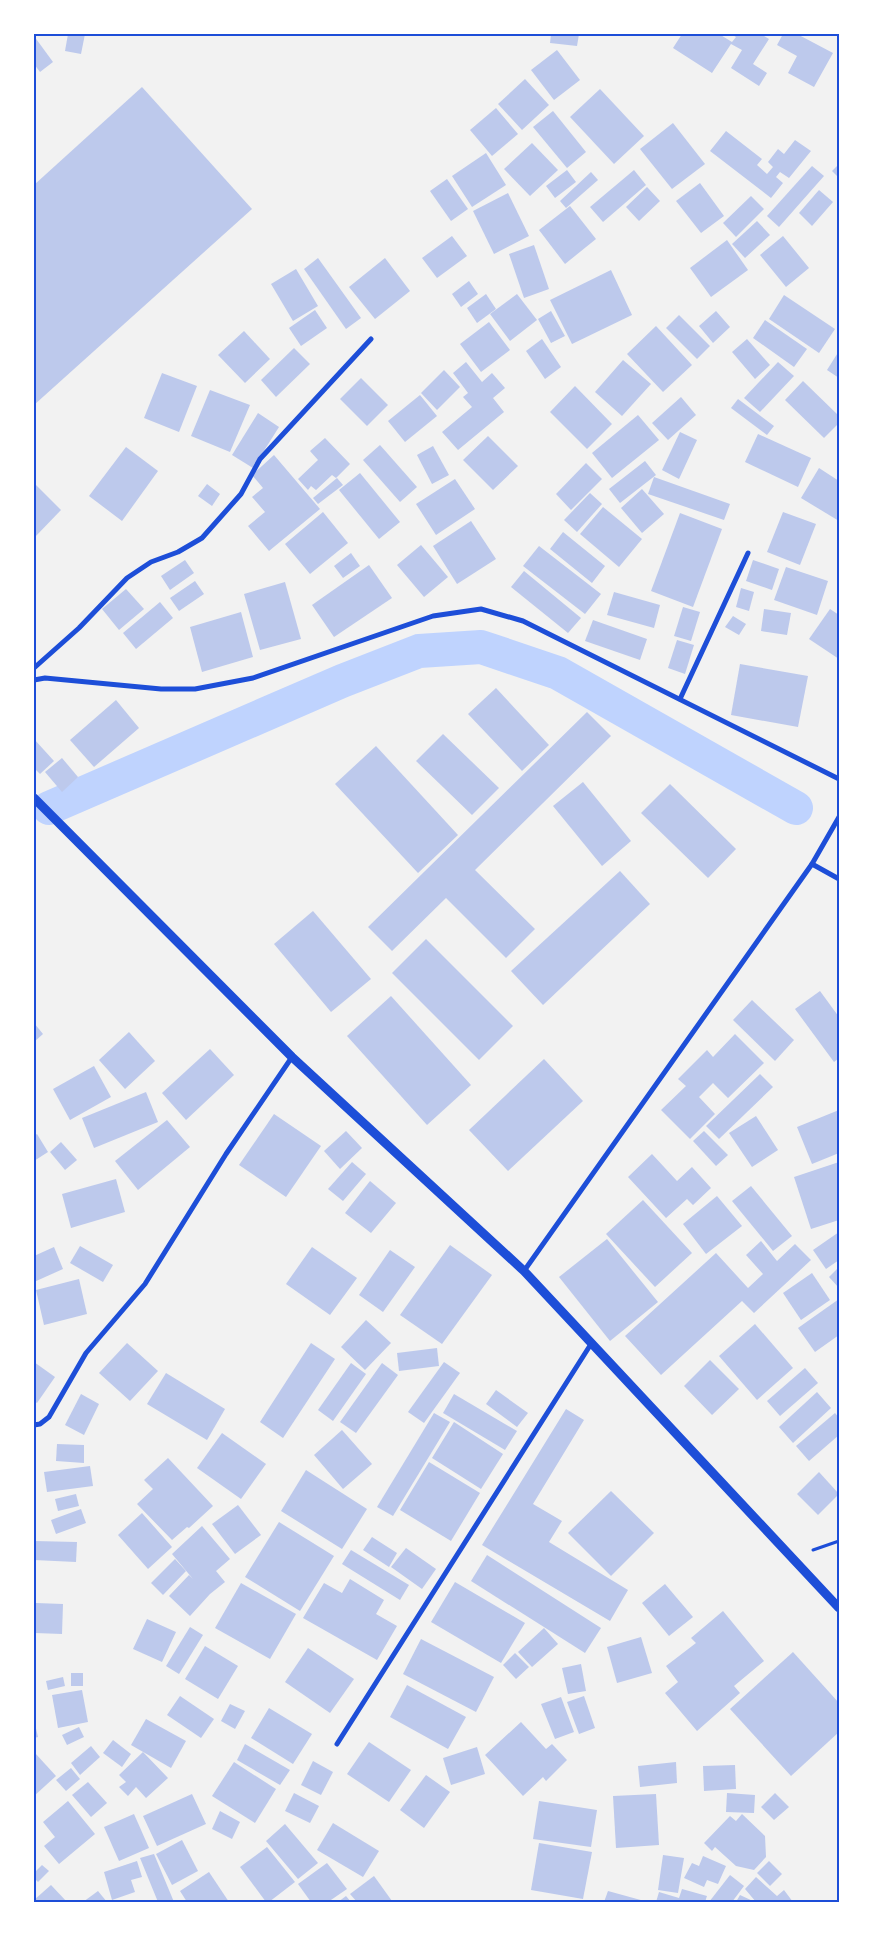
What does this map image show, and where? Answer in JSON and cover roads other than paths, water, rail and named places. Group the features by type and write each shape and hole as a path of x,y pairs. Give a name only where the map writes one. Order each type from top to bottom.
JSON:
{"street":[{"path":"34,668 79,628 127,578 151,562 178,552 202,538 241,494 260,459 371,339"},
{"path":"680,699 748,552"},
{"path":"34,680 45,678 161,689 195,688 253,678 433,616 481,610 523,621 839,779"},
{"path":"34,798 292,1057 524,1271 839,1608"},
{"path":"524,1271 812,864 839,817"},
{"path":"812,864 839,879"},
{"path":"34,1425 40,1424 49,1416 86,1353 145,1284 226,1154 292,1057"},
{"path":"337,1744 591,1344"}],"waterway":[{"path":"49,808 342,681 419,651 481,647 558,673 796,808"}]}
